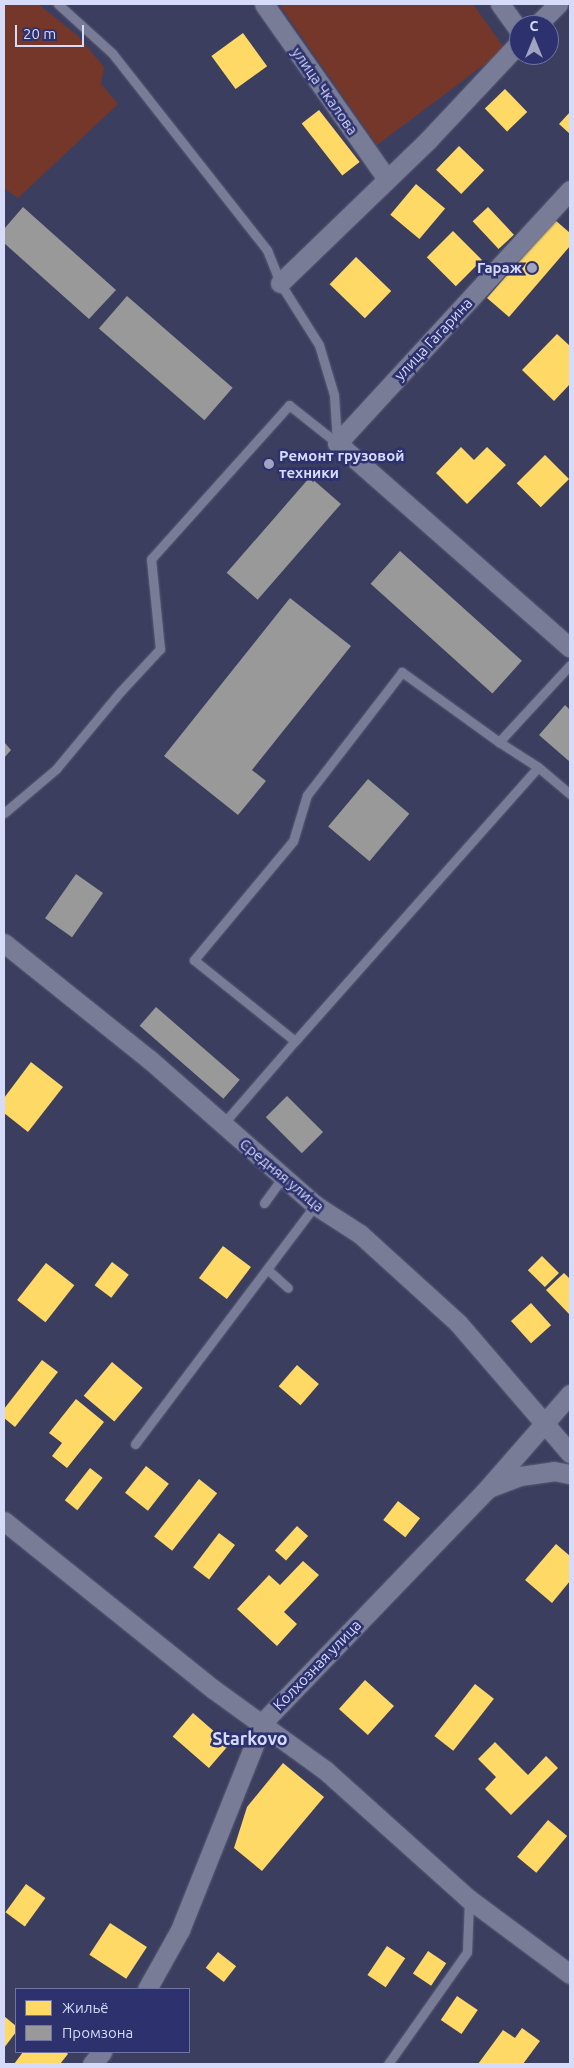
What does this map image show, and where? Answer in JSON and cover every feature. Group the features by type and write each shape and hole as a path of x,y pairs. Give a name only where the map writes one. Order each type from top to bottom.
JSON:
{"street":[{"name":"улица Чкалова","path":"264,4 387,179"},
{"path":"500,4 509,16"},
{"path":"546,15 558,4"},
{"path":"280,283 387,179 509,53"},
{"name":"улица Гагарина","path":"337,443 570,190"},
{"path":"337,443 570,648"},
{"name":"Средняя улица","path":"4,943 150,1060 315,1205 360,1234 458,1323 570,1453"},
{"name":"Колхозная улица","path":"148,1988 180,1930 263,1722 486,1490 570,1394"},
{"path":"486,1490 520,1476 554,1471 570,1474"},
{"path":"4,1521 213,1688 263,1722 325,1770 469,1899 570,1974"},
{"path":"92,2064 101,2053"}],"lane":[{"path":"58,4 112,53 267,250 280,283 319,344 334,395 337,443"},
{"path":"4,813 56,769 160,649 151,559 289,405 337,443"},
{"path":"499,742 570,665"},
{"path":"295,1041 194,960 293,841 307,795 402,672 499,742 538,767 570,794"},
{"path":"222,1124 538,767"},
{"path":"264,1203 283,1177"},
{"path":"135,1444 315,1205"},
{"path":"267,1269 288,1288"},
{"path":"388,2064 466,1952 469,1899"}],"shaded area":[{"path":"4,4 38,4 77,35 104,67 101,84 118,104 18,198 4,188"},
{"path":"279,4 473,4 505,49 377,145"}],"building: Жильё":[{"path":"243,33 267,66 236,89 211,56"},
{"path":"505,89 527,112 507,131 485,108"},
{"path":"319,110 360,162 342,176 302,124"},
{"path":"570,112 570,134 559,124"},
{"path":"459,146 484,170 461,194 436,170"},
{"path":"416,184 445,208 419,239 390,215"},
{"path":"488,207 514,235 499,249 473,221"},
{"name":"Гараж","path":"555,220 570,233 570,246 509,317 487,298"},
{"path":"453,231 482,260 456,286 427,257"},
{"path":"356,257 391,291 365,318 330,284"},
{"path":"557,334 570,346 570,384 554,401 522,370"},
{"path":"461,447 474,460 487,447 506,465 467,504 436,473"},
{"path":"545,455 569,479 541,507 517,483"},
{"path":"31,1062 63,1087 28,1132 4,1113 4,1098"},
{"path":"223,1246 251,1267 227,1299 199,1278"},
{"path":"542,1256 559,1273 545,1287 528,1270"},
{"path":"112,1262 129,1275 111,1298 95,1285"},
{"path":"46,1263 74,1285 45,1322 17,1300"},
{"path":"564,1273 570,1279 570,1315 546,1290"},
{"path":"531,1303 551,1325 531,1343 511,1321"},
{"path":"42,1360 58,1372 15,1427 4,1418 4,1409"},
{"path":"112,1362 143,1388 114,1421 84,1396"},
{"path":"297,1365 319,1384 301,1405 279,1386"},
{"path":"76,1399 104,1422 67,1468 52,1456 62,1443 49,1433"},
{"path":"146,1466 169,1484 148,1511 125,1493"},
{"path":"90,1468 103,1478 77,1510 65,1500"},
{"path":"199,1479 217,1493 172,1551 154,1537"},
{"path":"398,1501 420,1518 405,1537 383,1520"},
{"path":"297,1526 308,1536 286,1561 275,1551"},
{"path":"219,1533 235,1545 209,1579 193,1567"},
{"path":"556,1544 570,1556 570,1581 552,1603 525,1580"},
{"path":"303,1561 319,1575 284,1612 297,1624 277,1646 237,1609 269,1575 280,1585"},
{"path":"365,1680 394,1706 368,1735 339,1709"},
{"path":"475,1684 494,1699 453,1751 434,1736"},
{"path":"193,1713 229,1744 209,1768 173,1736"},
{"path":"495,1742 528,1775 546,1756 558,1768 511,1815 485,1789 496,1777 478,1759"},
{"path":"283,1763 324,1797 262,1871 234,1848 247,1807"},
{"path":"548,1820 567,1836 536,1873 517,1857"},
{"path":"26,1884 45,1898 25,1926 5,1912"},
{"path":"110,1923 147,1947 126,1979 89,1955"},
{"path":"387,1946 405,1958 386,1987 367,1975"},
{"path":"428,1951 446,1963 431,1986 413,1973"},
{"path":"218,1952 236,1966 224,1982 206,1968"},
{"path":"457,1996 478,2010 462,2034 441,2020"},
{"path":"4,2016 15,2025 15,2033 4,2048"},
{"path":"522,2028 540,2041 523,2064 478,2064 503,2030 515,2038"},
{"path":"22,2053 68,2054 60,2064 14,2064"}],"building: Промзона":[{"path":"23,207 116,290 89,319 4,243 4,229"},
{"path":"127,296 233,388 204,420 99,328"},
{"path":"310,477 341,504 258,600 227,573"},
{"path":"400,551 522,661 492,693 371,584"},
{"path":"290,598 351,646 252,770 266,781 238,815 164,756"},
{"path":"565,705 570,710 570,762 539,735"},
{"path":"4,742 11,750 4,758"},
{"path":"368,779 409,814 370,861 328,826"},
{"path":"76,874 103,893 72,937 45,918"},
{"path":"156,1007 240,1080 223,1099 140,1026"},
{"path":"287,1096 323,1132 302,1153 266,1117"}],"place":[{"name":"Гараж","path":"532,268"},
{"name":"Ремонт грузовой техники","path":"269,464"}],"district":[{"name":"Starkovo","path":"250,1738"}]}
